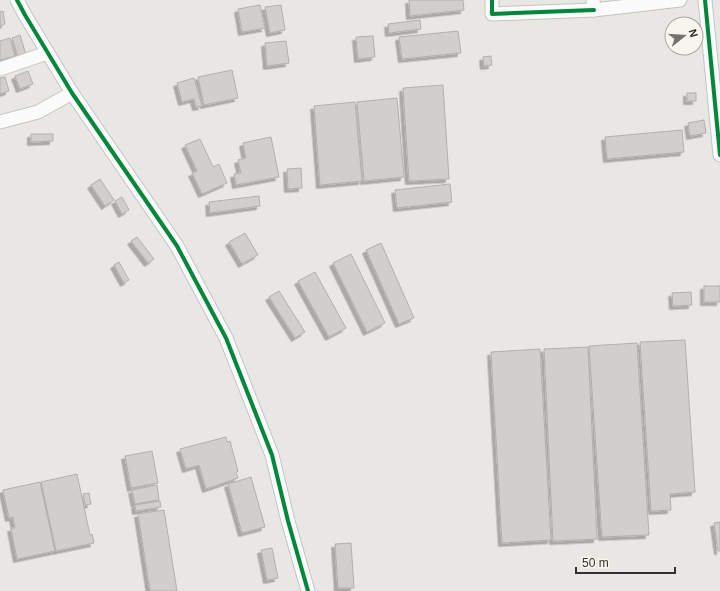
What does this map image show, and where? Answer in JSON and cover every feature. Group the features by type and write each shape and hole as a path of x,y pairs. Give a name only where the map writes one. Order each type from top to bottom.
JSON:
{"street":[{"path":"17,0 72,93 177,246 226,338 272,455 288,521 308,591"},
{"path":"492,0 492,14 594,5 680,0"},
{"path":"705,0 720,155"},
{"path":"0,69 47,53"},
{"path":"0,122 38,112 72,93"}],"building":[{"path":"409,0 463,0 464,10 410,16"},
{"path":"260,5 265,28 242,32 238,9"},
{"path":"281,5 285,30 270,33 265,7"},
{"path":"3,11 5,24 0,26 0,12"},
{"path":"420,20 421,29 389,33 388,24"},
{"path":"458,31 461,53 402,59 399,37"},
{"path":"20,35 27,58 19,60 12,38"},
{"path":"373,36 375,57 358,59 356,37"},
{"path":"10,38 15,56 0,60 0,41"},
{"path":"286,41 289,63 267,66 265,43"},
{"path":"491,56 492,65 484,66 483,57"},
{"path":"232,70 238,98 204,105 198,77"},
{"path":"28,71 33,84 20,89 15,76"},
{"path":"5,77 9,91 0,94 0,78"},
{"path":"194,78 202,106 196,107 194,99 182,102 177,83"},
{"path":"443,85 449,179 409,181 403,88"},
{"path":"687,93 696,93 696,101 687,101"},
{"path":"397,98 404,177 364,181 357,102"},
{"path":"355,102 362,181 320,185 314,106"},
{"path":"704,120 706,133 690,136 688,123"},
{"path":"682,130 684,152 607,159 605,137"},
{"path":"31,134 53,134 53,141 31,142"},
{"path":"271,137 279,177 236,185 234,174 241,173 238,160 246,158 243,143"},
{"path":"200,139 213,167 219,164 227,183 202,194 192,173 197,171 185,145"},
{"path":"301,168 302,188 288,189 287,169"},
{"path":"100,179 114,200 105,206 91,185"},
{"path":"450,184 452,202 397,208 395,190"},
{"path":"259,196 260,206 210,213 209,202"},
{"path":"122,197 129,210 122,214 115,201"},
{"path":"245,233 258,255 242,264 229,242"},
{"path":"137,237 154,259 148,263 131,241"},
{"path":"381,243 414,318 399,324 366,250"},
{"path":"351,254 385,323 367,332 333,263"},
{"path":"119,262 129,280 124,283 114,265"},
{"path":"315,272 346,328 329,337 298,281"},
{"path":"704,286 720,286 720,302 704,302"},
{"path":"279,291 305,332 295,338 269,297"},
{"path":"691,292 692,305 673,306 672,293"},
{"path":"685,340 695,492 670,494 671,510 651,511 640,342"},
{"path":"637,343 649,535 602,537 589,346"},
{"path":"588,347 597,539 553,541 544,349"},
{"path":"540,349 551,540 502,543 491,352"},
{"path":"226,437 227,442 230,441 238,471 236,472 238,478 206,489 199,465 186,469 180,449"},
{"path":"152,451 158,483 131,488 125,456"},
{"path":"77,474 90,535 92,534 94,543 56,551 41,482"},
{"path":"251,477 265,527 242,533 228,484"},
{"path":"40,482 55,551 17,559 11,528 15,528 13,517 9,518 3,490"},
{"path":"157,485 159,500 135,504 132,490"},
{"path":"89,493 91,504 85,505 83,494"},
{"path":"160,501 161,507 136,511 135,505"},
{"path":"164,510 177,591 150,591 138,514"},
{"path":"720,522 720,551 718,551 714,523"},
{"path":"351,543 354,588 338,588 335,544"},
{"path":"272,548 278,578 267,580 261,550"}],"cycle path":[{"path":"17,0 72,93 177,246 226,338 272,455 288,521 308,591"},
{"path":"492,0 492,14 594,10"},
{"path":"705,0 720,155"}]}
